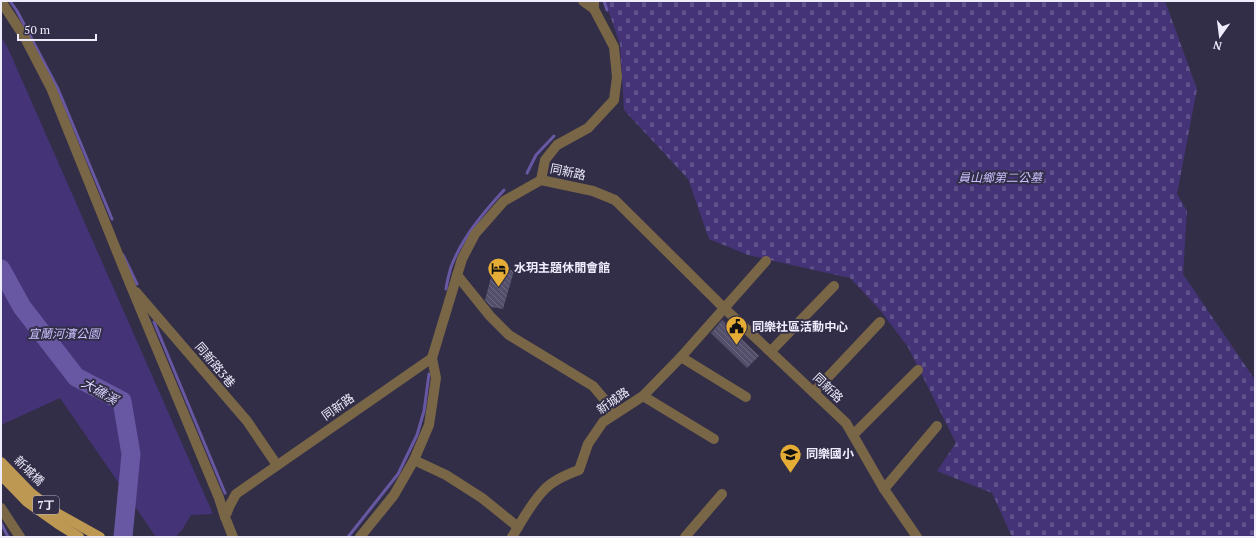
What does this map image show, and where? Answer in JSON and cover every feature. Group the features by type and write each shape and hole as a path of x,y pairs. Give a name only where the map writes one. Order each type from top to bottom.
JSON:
{"main road":[{"name":"新城橋","path":"1,462 31,493 57,513 100,537"},
{"name":"新城橋","path":"1,475 27,502 79,537"}],"street":[{"path":"1,1 24,38 51,88 130,284 220,498 225,517 233,537"},
{"path":"541,180 545,160 557,145 588,128 614,100 617,77 614,47 594,5 583,1"},
{"name":"同新路","path":"225,517 236,494 432,358 462,259 475,234 504,201 541,180 593,191 615,200 724,308 846,423 884,489 917,537"},
{"name":"新城路","path":"512,537 544,489 568,474 579,470 588,444 603,422 643,396 681,358 766,261"},
{"path":"457,275 490,316 509,335 593,386 604,399 612,415"},
{"name":"同新路3巷","path":"130,284 246,421 278,465"},
{"path":"771,351 834,286"},
{"path":"814,392 880,322"},
{"path":"360,537 394,495 414,460 429,425 436,378 432,358"},
{"path":"681,358 746,397"},
{"path":"853,435 918,370"},
{"path":"643,396 714,439"},
{"path":"884,489 937,426"},
{"path":"414,460 446,475 482,498 518,527"},
{"path":"685,537 722,494"},
{"path":"1,508 20,537"}],"green space":[{"name":"員山鄉第二公墓","path":"605,1 1165,1 1197,89 1177,194 1187,211 1183,274 1255,380 1255,537 1012,537 992,493 937,471 956,443 908,347 880,310 850,278 748,255 709,239 688,179 624,110 620,44"},
{"name":"宜蘭河濱公園","path":"1,37 7,46 213,514 191,515 182,530 175,537 156,537 60,398 1,425"}],"building":[{"name":"水玥主題休閒會館","path":"494,266 514,271 503,309 491,307 485,300"},
{"name":"同樂社區活動中心","path":"722,320 759,356 747,368 711,333"}],"waterway":[{"path":"10,1 17,11 58,89 112,219"},
{"path":"604,1 607,10"},
{"path":"527,173 536,155 554,136"},
{"path":"446,289 451,267 461,246 481,217 504,190"},
{"path":"123,255 137,284"},
{"name":"大礁溪","path":"1,269 22,307 76,377 122,401 131,454 123,537"},
{"path":"154,322 225,493"},
{"path":"348,537 398,474 417,435 424,411 429,374"},
{"path":"1,523 8,537"}],"place":[{"name":"水玥主題休閒會館","path":"499,288"},
{"name":"同樂社區活動中心","path":"737,346"},
{"name":"同樂國小","path":"790,474"}]}
